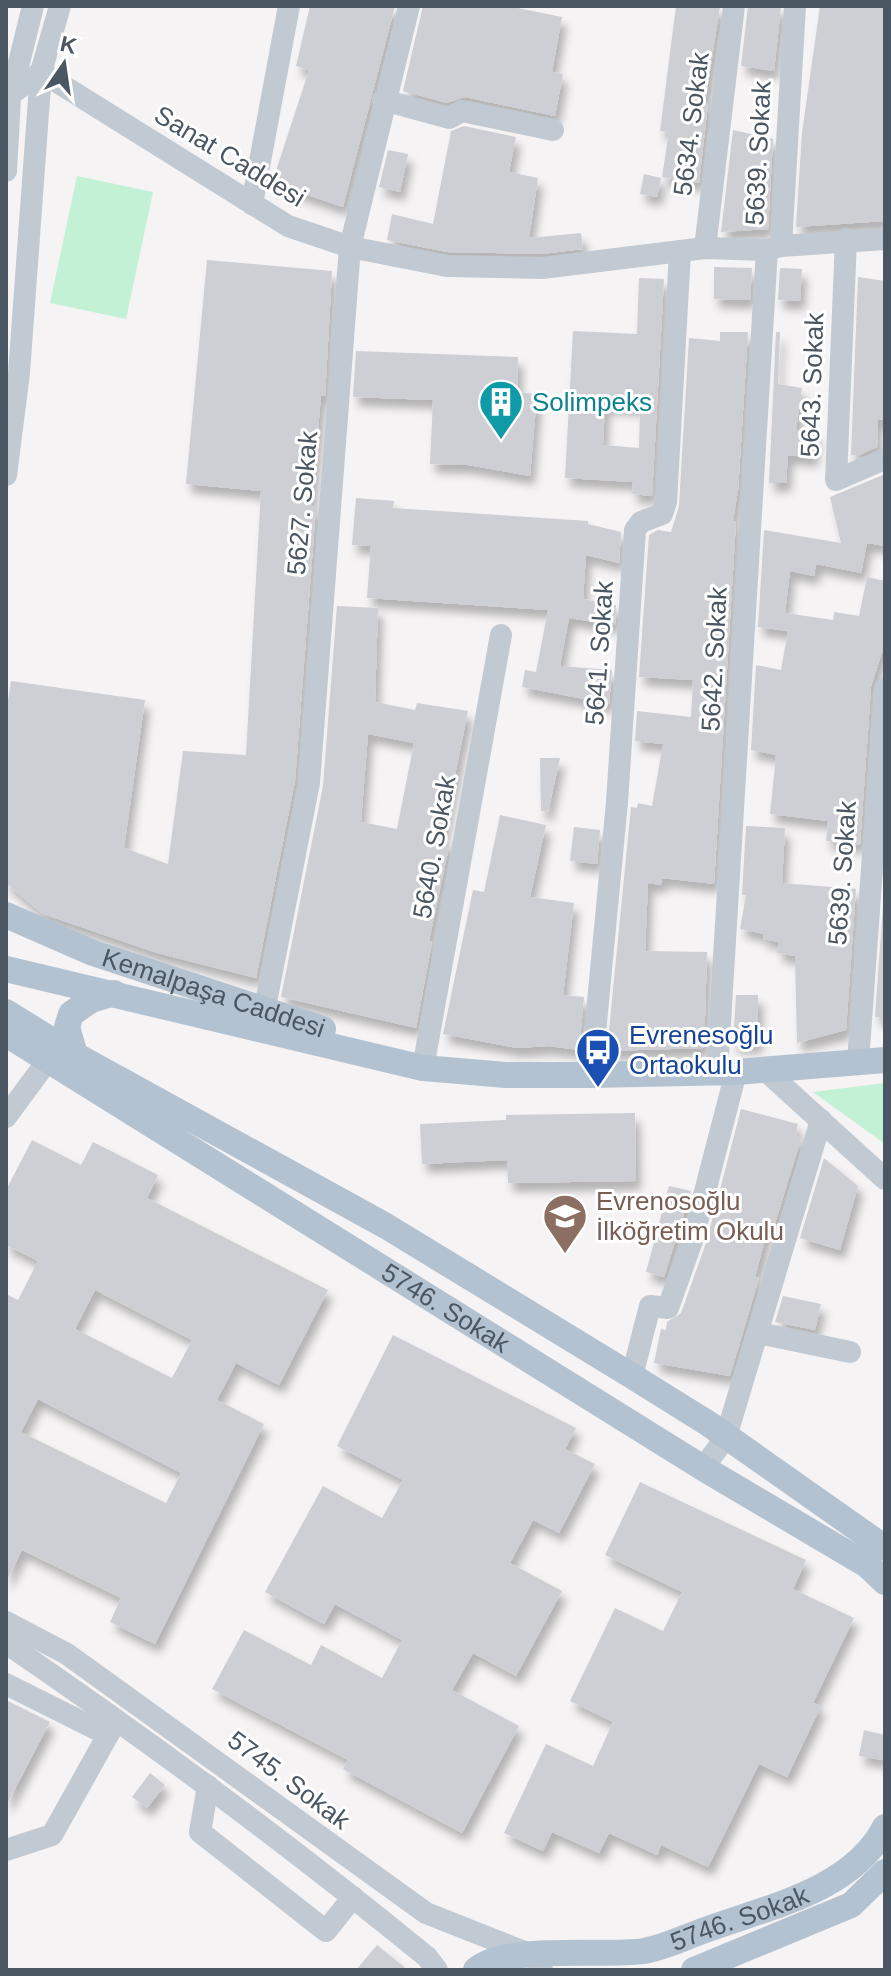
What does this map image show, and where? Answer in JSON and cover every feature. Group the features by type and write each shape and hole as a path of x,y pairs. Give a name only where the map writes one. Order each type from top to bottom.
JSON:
{"main road":[{"name":"Kemalpaşa Caddesi","path":"6,915 93,953 265,1007 423,1068"},
{"name":"Kemalpaşa Caddesi","path":"6,969 423,1068 506,1075 591,1075 726,1072 885,1060"},
{"path":"75,1055 67,1027 71,1014 91,1000 114,993"},
{"name":"5746. Sokak","path":"6,1012 75,1055 386,1226 632,1376 726,1437 885,1548"},
{"name":"5746. Sokak","path":"6,1034 703,1468 867,1565 885,1582"},
{"name":"5746. Sokak","path":"476,1970 485,1962 504,1956 537,1962 647,1951 812,1892 855,1863 885,1827"},
{"name":"5746. Sokak","path":"694,1970 851,1905 885,1872"}],"street":[{"path":"6,171 8,99 33,6"},
{"path":"6,475 19,373 41,72 60,6"},
{"path":"252,204 289,6"},
{"name":"5627. Sokak","path":"265,1007 309,783 350,247 383,100 409,6"},
{"name":"5634. Sokak","path":"705,248 734,6"},
{"name":"5639. Sokak","path":"795,6 774,248 846,239 885,239"},
{"path":"8,99 41,72"},
{"name":"Sanat Caddesi","path":"41,72 288,226 350,247 447,266 542,268 705,248 774,248"},
{"path":"383,100 449,118 462,111 553,130"},
{"name":"5643. Sokak","path":"846,239 836,480 885,459"},
{"name":"5642. Sokak","path":"632,1376 650,1306 668,1308 688,1252 726,1072 774,248"},
{"name":"5641. Sokak","path":"591,1075 617,802 635,530 641,522 662,514 666,502 680,252"},
{"name":"5640. Sokak","path":"423,1068 501,635"},
{"name":"5639. Sokak","path":"858,1062 885,688"},
{"path":"6,1117 48,1060"},
{"path":"765,1070 885,1179"},
{"path":"703,1468 726,1437 821,1120"},
{"path":"758,1333 850,1352"},
{"name":"5745. Sokak","path":"6,1622 67,1654 426,1913 537,1962"},
{"name":"5745. Sokak","path":"6,1643 113,1727 208,1786 353,1897 427,1957 437,1970"},
{"path":"6,1684 113,1727 52,1835 6,1850"},
{"path":"208,1786 200,1832 326,1931 353,1897"}],"green space":[{"path":"77,176 153,192 126,319 50,303"},
{"path":"885,1083 885,1144 813,1092"}],"building":[{"path":"310,6 395,6 343,207 272,183 309,70 296,66"},
{"path":"423,6 508,6 562,17 552,72 563,74 555,116 465,97 447,103 403,91"},
{"path":"676,6 720,6 705,103 708,103 699,183 662,177 669,132 660,131"},
{"path":"748,6 781,6 774,71 741,66"},
{"path":"820,6 885,6 885,221 796,227 802,133"},
{"path":"464,126 516,137 509,172 538,178 529,238 581,233 583,249 541,254 447,252 387,240 392,214 433,224 451,131"},
{"path":"733,130 773,139 768,229 721,232"},
{"path":"388,150 408,154 400,192 379,187"},
{"path":"644,174 661,178 657,197 640,194"},
{"path":"207,260 332,271 325,396 321,396 311,506 316,507 295,781 256,978 157,953 43,914 6,883 6,713 11,681 145,700 124,848 168,864 183,751 246,755 261,491 186,484"},
{"path":"714,267 752,268 750,300 714,299"},
{"path":"780,268 802,269 800,301 778,300"},
{"path":"858,277 885,281 885,420 878,419 877,447 851,455"},
{"path":"639,278 664,279 652,496 632,494 633,482 565,478 573,331 637,334","holes":["605,405 640,407 639,448 603,445"]},
{"path":"720,332 748,332 738,490 733,521 736,521 714,884 662,878 661,885 648,883 645,951 707,952 704,1048 607,1051 631,807 637,808 638,803 652,806 663,744 635,741 637,711 691,717 693,680 639,677 649,535 658,530 671,532 679,506 689,338 720,341"},
{"path":"776,332 780,332 778,384 802,388 796,430 816,433 813,458 788,455 786,483 769,483"},
{"path":"356,351 518,357 517,392 537,394 530,476 468,465 430,464 433,400 353,397"},
{"path":"885,474 885,546 867,543 861,573 816,564 814,576 790,571 785,613 833,620 834,612 859,616 867,577 885,581 885,653 882,652 871,687 860,845 826,841 828,821 770,814 776,755 751,750 756,665 781,670 788,631 758,627 764,530 841,543 830,497"},
{"path":"356,498 394,501 393,508 588,521 588,524 621,532 619,563 586,555 583,599 616,605 615,625 569,618 560,666 612,670 609,704 583,702 584,699 522,687 525,670 536,672 548,610 367,598 371,546 352,545"},
{"path":"337,606 378,608 375,702 415,710 417,703 468,711 442,840 450,842 429,941 432,942 416,1028 281,997 323,786","holes":["368,734 414,743 397,829 361,822"]},
{"path":"540,758 560,758 548,812 541,811"},
{"path":"500,815 546,825 530,897 574,903 563,995 584,997 579,1050 549,1046 517,1048 443,1034 473,890 484,892"},
{"path":"746,826 785,828 782,883 856,889 846,1030 797,1043 795,956 777,953 779,942 763,939 764,934 740,929 746,895 742,895"},
{"path":"574,827 600,830 597,864 570,861"},
{"path":"884,891 885,1017 875,1017"},
{"path":"736,995 758,995 758,1044 733,1045"},
{"path":"741,1109 798,1124 795,1135 801,1139 773,1230 768,1229 755,1277 759,1278 730,1376 654,1363 661,1329 666,1330 667,1322 681,1313 706,1243"},
{"path":"635,1113 636,1181 508,1183 507,1160 422,1164 420,1124 506,1120 506,1115"},
{"path":"32,1140 81,1165 93,1142 158,1175 147,1198 328,1290 279,1385 236,1363 217,1400 264,1424 155,1644 110,1622 121,1598 22,1550 6,1582 6,1294 18,1300 38,1261 6,1245 6,1190","holes":["95,1290 192,1340 172,1378 75,1329","38,1399 181,1473 166,1503 21,1432"]},
{"path":"824,1158 858,1186 840,1250 800,1238"},
{"path":"669,1186 691,1191 664,1277 646,1272"},
{"path":"783,1296 821,1304 815,1330 775,1322"},
{"path":"393,1335 576,1428 565,1449 595,1464 559,1533 533,1520 510,1563 562,1591 516,1676 473,1653 452,1690 519,1726 462,1833 343,1769 348,1760 212,1689 244,1630 311,1665 321,1645 382,1678 402,1640 335,1604 324,1624 265,1592 323,1486 382,1518 403,1480 337,1446"},
{"path":"640,1482 806,1560 793,1589 854,1618 813,1703 821,1706 787,1777 759,1764 708,1867 661,1845 657,1855 609,1833 599,1853 552,1832 543,1851 504,1833 546,1744 593,1766 613,1722 570,1701 615,1608 663,1631 682,1592 605,1555"},
{"path":"6,1700 50,1722 6,1806"},
{"path":"864,1730 885,1735 882,1760 859,1756"},
{"path":"150,1773 165,1785 147,1808 132,1797"},
{"path":"377,1945 408,1970 356,1970"}],"place":[{"name":"Solimpeks","path":"501,441"},
{"name":"Evrenesoğlu Ortaokulu","path":"598,1089"},
{"name":"Evrenosoğlu İlköğretim Okulu","path":"565,1255"}]}
